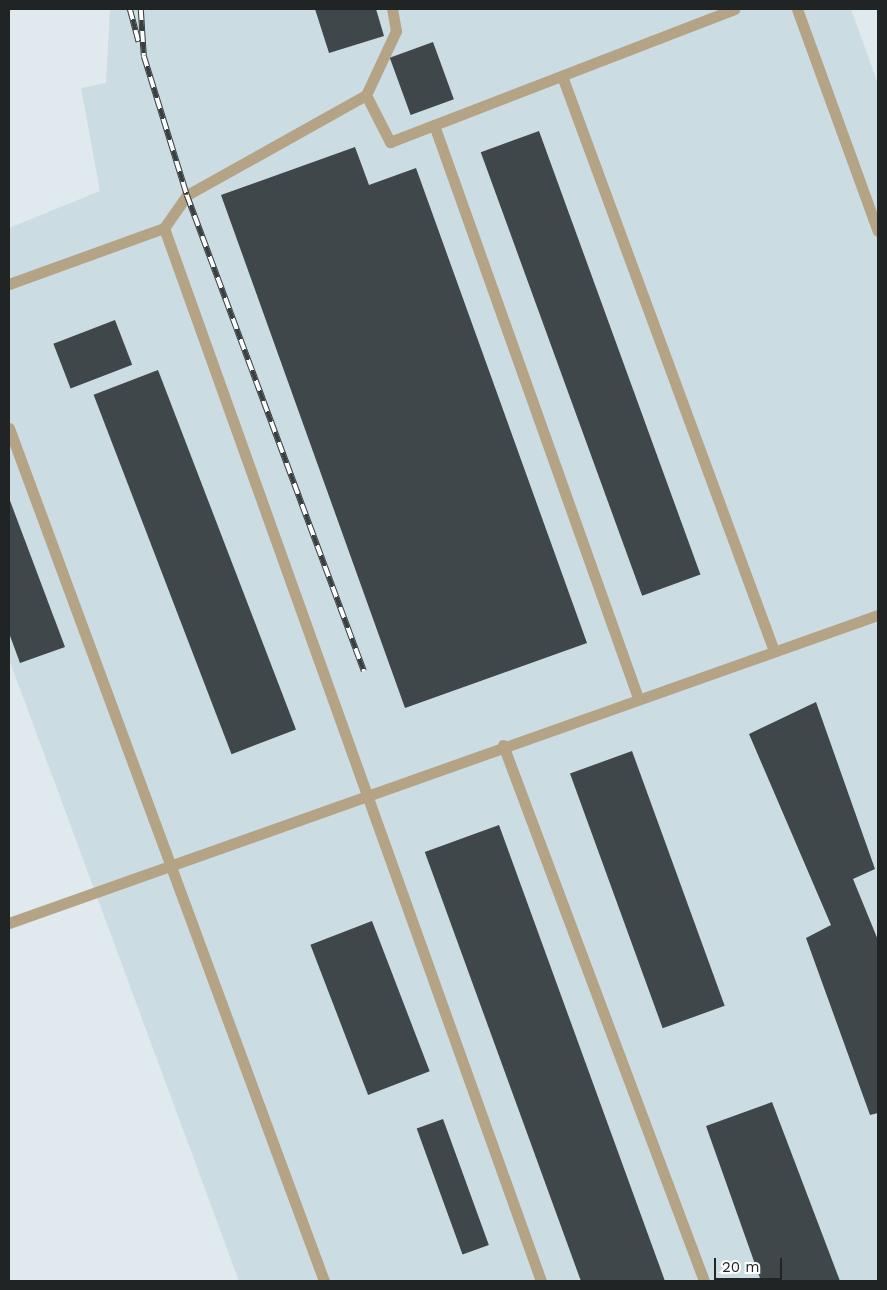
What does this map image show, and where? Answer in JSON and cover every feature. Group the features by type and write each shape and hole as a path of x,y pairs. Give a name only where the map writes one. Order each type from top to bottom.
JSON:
{"lane":[{"path":"9,284 164,228 186,195 366,95 396,31 392,9"},
{"path":"366,95 390,142 734,9"},
{"path":"798,9 878,231"},
{"path":"562,76 774,651"},
{"path":"434,125 638,698"},
{"path":"164,228 369,792 541,1281"},
{"path":"9,428 168,864 324,1281"},
{"path":"9,923 369,792 878,615"},
{"path":"503,745 704,1281"}],"shaded area":[{"path":"110,9 851,9 878,84 878,1281 239,1281 9,659 9,228 100,191 81,88 106,83"}],"building":[{"path":"315,9 376,9 384,36 329,53"},
{"path":"433,42 454,99 411,115 390,58"},
{"path":"539,131 700,575 642,596 481,152"},
{"path":"355,147 369,185 416,168 587,643 405,708 221,195"},
{"path":"115,320 132,365 71,388 53,344"},
{"path":"158,370 296,729 232,754 94,395"},
{"path":"9,498 65,647 20,663 9,633"},
{"path":"816,702 875,869 853,879 878,940 878,1113 870,1115 806,938 831,925 749,734"},
{"path":"632,751 725,1006 663,1028 570,774"},
{"path":"499,825 665,1281 581,1281 425,852"},
{"path":"372,921 430,1071 368,1095 310,945"},
{"path":"772,1102 840,1281 761,1281 706,1126"},
{"path":"443,1119 489,1245 463,1254 417,1129"}],"railway":[{"path":"130,9 139,42"},
{"path":"141,9 144,56 187,195 364,671"}]}
